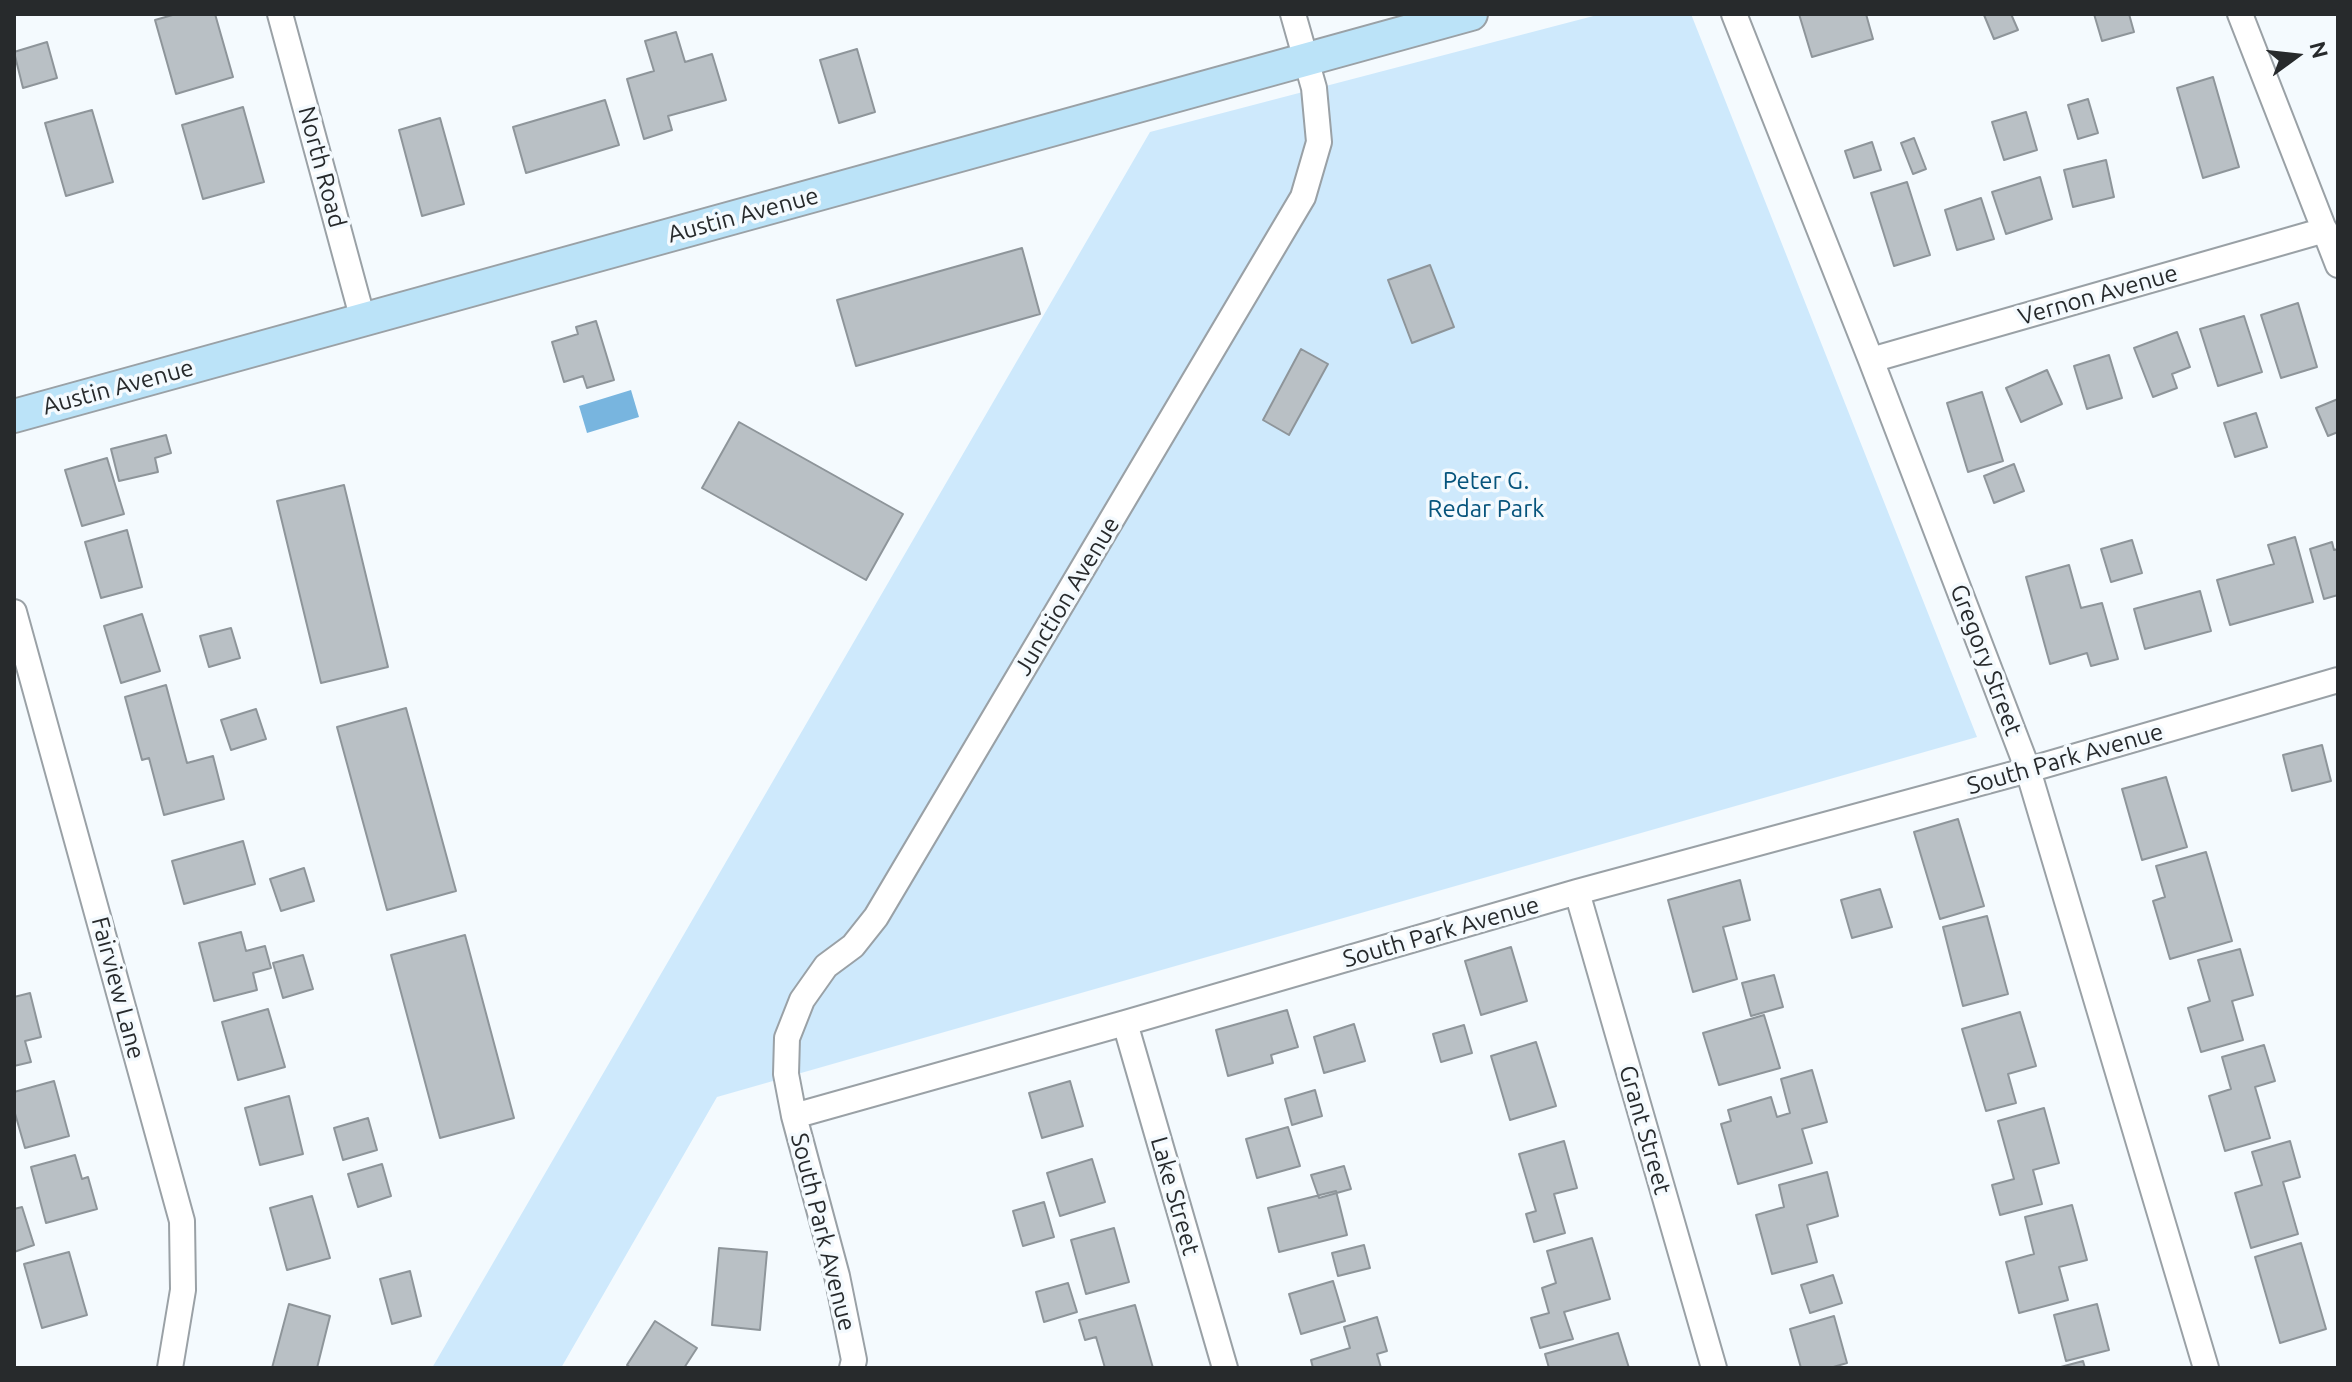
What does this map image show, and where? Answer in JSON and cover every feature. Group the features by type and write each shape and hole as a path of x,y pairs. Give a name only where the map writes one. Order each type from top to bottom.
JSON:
{"street":[{"name":"North Road","path":"280,14 363,320"},
{"name":"Junction Avenue","path":"794,1116 786,1074 787,1038 802,1000 826,966 853,946 876,917 1303,197 1319,142 1314,88 1293,14"},
{"name":"Austin Avenue","path":"14,416 1471,14"},
{"name":"Gregory Street","path":"1734,14 2028,770 2206,1368"},
{"path":"2240,14 2338,265"},
{"name":"Vernon Avenue","path":"1871,360 2325,230"},
{"name":"Fairview Lane","path":"14,612 182,1221 183,1290 170,1368"},
{"name":"South Park Avenue","path":"852,1368 854,1360 837,1276 794,1116 1577,892 2028,770 2338,680"},
{"name":"Grant Street","path":"1577,892 1714,1368"},
{"name":"Lake Street","path":"1125,1023 1225,1368"}],"green space":[{"name":"Peter G. Redar Park","path":"1601,14 1691,14 1977,737 717,1097 561,1368 432,1368 1150,132"}],"water":[{"path":"631,390 639,417 587,433 579,406"}],"building":[{"path":"176,14 215,14 233,77 176,94 155,20"},
{"path":"1799,14 1866,14 1873,39 1812,57"},
{"path":"2011,14 2018,30 1994,39 1984,15"},
{"path":"2094,14 2129,14 2134,32 2102,41"},
{"path":"676,32 685,62 712,54 726,100 668,116 672,130 644,139 627,79 654,71 645,41"},
{"path":"47,42 57,78 23,88 14,52"},
{"path":"857,49 875,112 839,123 820,60"},
{"path":"2213,77 2239,167 2203,178 2177,88"},
{"path":"2088,99 2098,133 2078,139 2068,105"},
{"path":"605,100 619,145 526,173 513,127"},
{"path":"243,107 264,182 203,199 182,125"},
{"path":"92,110 113,182 66,196 45,123"},
{"path":"2026,112 2037,150 2004,160 1992,122"},
{"path":"440,118 464,204 422,216 399,130"},
{"path":"1914,138 1926,169 1913,174 1901,143"},
{"path":"1872,142 1881,170 1854,178 1845,151"},
{"path":"2106,160 2114,197 2073,207 2064,170"},
{"path":"2040,177 2052,219 2006,234 1992,192"},
{"path":"1907,182 1930,255 1894,266 1871,193"},
{"path":"1981,198 1994,239 1957,250 1945,210"},
{"path":"1022,248 1040,314 856,366 837,300"},
{"path":"1430,265 1454,327 1412,343 1388,280"},
{"path":"2298,303 2317,367 2281,378 2261,315"},
{"path":"2244,316 2262,372 2218,386 2200,329"},
{"path":"596,321 614,380 587,388 583,376 564,382 552,342 578,334 576,327"},
{"path":"2177,332 2190,367 2172,374 2177,388 2153,397 2134,348"},
{"path":"1301,349 1328,364 1289,435 1263,420"},
{"path":"2109,355 2122,398 2087,409 2074,366"},
{"path":"2047,370 2062,404 2021,422 2006,388"},
{"path":"1982,392 2003,461 1968,472 1947,403"},
{"path":"2338,399 2338,432 2328,436 2316,408"},
{"path":"2256,413 2267,447 2235,457 2224,423"},
{"path":"739,422 903,514 866,580 702,488"},
{"path":"166,435 171,453 155,458 158,472 119,481 111,449"},
{"path":"107,458 124,514 82,526 65,470"},
{"path":"2014,464 2024,491 1994,503 1984,476"},
{"path":"344,485 388,667 321,683 277,501"},
{"path":"127,530 142,587 101,598 85,542"},
{"path":"2295,537 2313,602 2230,625 2217,580 2274,564 2268,545"},
{"path":"2132,540 2142,573 2111,582 2101,549"},
{"path":"2332,542 2334,550 2338,549 2338,595 2324,599 2310,549"},
{"path":"2069,565 2081,608 2102,603 2118,659 2091,666 2087,653 2050,664 2026,577"},
{"path":"2200,591 2211,631 2145,649 2134,609"},
{"path":"142,614 160,671 121,683 104,626"},
{"path":"231,628 240,658 209,667 200,636"},
{"path":"166,685 187,763 213,756 224,799 164,815 149,758 142,760 125,697"},
{"path":"406,708 456,891 387,910 337,727"},
{"path":"256,709 266,739 231,750 221,720"},
{"path":"2322,745 2331,781 2292,791 2283,755"},
{"path":"2166,777 2187,847 2142,860 2122,789"},
{"path":"1958,819 1984,906 1940,919 1914,832"},
{"path":"243,841 255,884 184,904 172,861"},
{"path":"2206,852 2232,941 2170,959 2153,901 2165,897 2156,866"},
{"path":"304,868 314,901 281,911 270,879"},
{"path":"1740,880 1750,920 1723,927 1737,979 1693,992 1668,900"},
{"path":"1880,889 1892,927 1852,938 1841,900"},
{"path":"1987,916 2008,994 1963,1006 1943,927"},
{"path":"241,932 246,951 265,946 271,968 253,973 257,990 214,1001 199,943"},
{"path":"465,935 514,1118 440,1138 391,955"},
{"path":"1511,947 1527,1001 1481,1015 1465,961"},
{"path":"2240,949 2253,995 2232,1001 2243,1040 2201,1052 2188,1008 2210,1001 2198,960"},
{"path":"303,955 313,989 283,998 273,963"},
{"path":"1774,975 1783,1007 1751,1016 1742,983"},
{"path":"30,993 41,1037 25,1041 31,1062 14,1066 14,997"},
{"path":"268,1009 285,1067 238,1080 222,1022"},
{"path":"1287,1010 1298,1047 1271,1055 1273,1063 1228,1076 1216,1030"},
{"path":"2020,1012 2036,1066 2008,1074 2016,1103 1986,1111 1962,1029"},
{"path":"1764,1015 1780,1068 1719,1085 1703,1033"},
{"path":"1354,1024 1365,1061 1324,1073 1314,1037"},
{"path":"1464,1025 1472,1053 1441,1062 1433,1034"},
{"path":"1536,1042 1556,1106 1510,1120 1491,1056"},
{"path":"2264,1045 2275,1081 2255,1087 2270,1138 2225,1151 2209,1096 2231,1089 2222,1057"},
{"path":"1812,1070 1827,1122 1802,1129 1812,1163 1738,1184 1721,1124 1731,1121 1728,1110 1771,1097 1777,1117 1790,1113 1781,1079"},
{"path":"54,1081 69,1136 25,1148 14,1110 14,1092"},
{"path":"1070,1081 1083,1126 1042,1138 1029,1093"},
{"path":"1315,1090 1322,1116 1292,1125 1285,1099"},
{"path":"289,1096 303,1154 260,1165 245,1108"},
{"path":"2044,1108 2059,1163 2033,1170 2042,1204 2000,1215 1992,1185 2014,1179 1998,1121"},
{"path":"368,1118 377,1150 343,1160 334,1128"},
{"path":"1288,1127 1300,1166 1257,1178 1246,1139"},
{"path":"1564,1141 1577,1188 1554,1194 1565,1233 1534,1242 1526,1214 1536,1211 1519,1154"},
{"path":"2290,1141 2300,1177 2283,1182 2298,1234 2251,1248 2235,1193 2262,1185 2252,1152"},
{"path":"75,1155 82,1179 88,1177 97,1209 46,1223 31,1167"},
{"path":"1092,1159 1105,1202 1060,1216 1047,1173"},
{"path":"382,1164 391,1196 358,1207 348,1174"},
{"path":"1344,1166 1351,1189 1319,1198 1311,1175"},
{"path":"1827,1172 1838,1216 1807,1225 1817,1262 1772,1274 1756,1215 1784,1207 1779,1185"},
{"path":"1336,1191 1347,1235 1279,1252 1268,1208"},
{"path":"312,1196 330,1258 287,1270 270,1208"},
{"path":"1044,1202 1054,1237 1023,1246 1013,1211"},
{"path":"2072,1205 2087,1260 2059,1267 2068,1300 2019,1313 2006,1262 2034,1254 2025,1217"},
{"path":"22,1207 34,1245 14,1252 14,1209"},
{"path":"1114,1228 1129,1282 1086,1294 1071,1240"},
{"path":"1592,1238 1610,1299 1564,1312 1573,1339 1540,1348 1531,1318 1549,1313 1542,1288 1556,1283 1547,1251"},
{"path":"2301,1243 2326,1329 2280,1343 2255,1257"},
{"path":"1364,1245 1370,1268 1338,1276 1332,1253"},
{"path":"719,1248 767,1252 760,1330 712,1325"},
{"path":"69,1252 87,1315 42,1328 24,1264"},
{"path":"410,1271 421,1316 392,1324 380,1279"},
{"path":"1833,1275 1842,1303 1810,1313 1801,1285"},
{"path":"1333,1281 1345,1321 1301,1334 1289,1294"},
{"path":"1068,1283 1077,1312 1044,1322 1036,1292"},
{"path":"289,1304 330,1316 317,1368 272,1368"},
{"path":"2097,1304 2109,1350 2066,1361 2054,1315"},
{"path":"1135,1305 1153,1368 1105,1368 1096,1337 1085,1340 1079,1320"},
{"path":"1834,1316 1847,1363 1830,1368 1801,1368 1790,1329"},
{"path":"1377,1317 1387,1351 1377,1354 1381,1368 1313,1368 1311,1360 1350,1348 1344,1327"},
{"path":"655,1321 697,1348 684,1368 631,1368 627,1365"},
{"path":"1618,1333 1629,1368 1549,1368 1545,1354"},
{"path":"2083,1361 2085,1368 2057,1368"}]}
